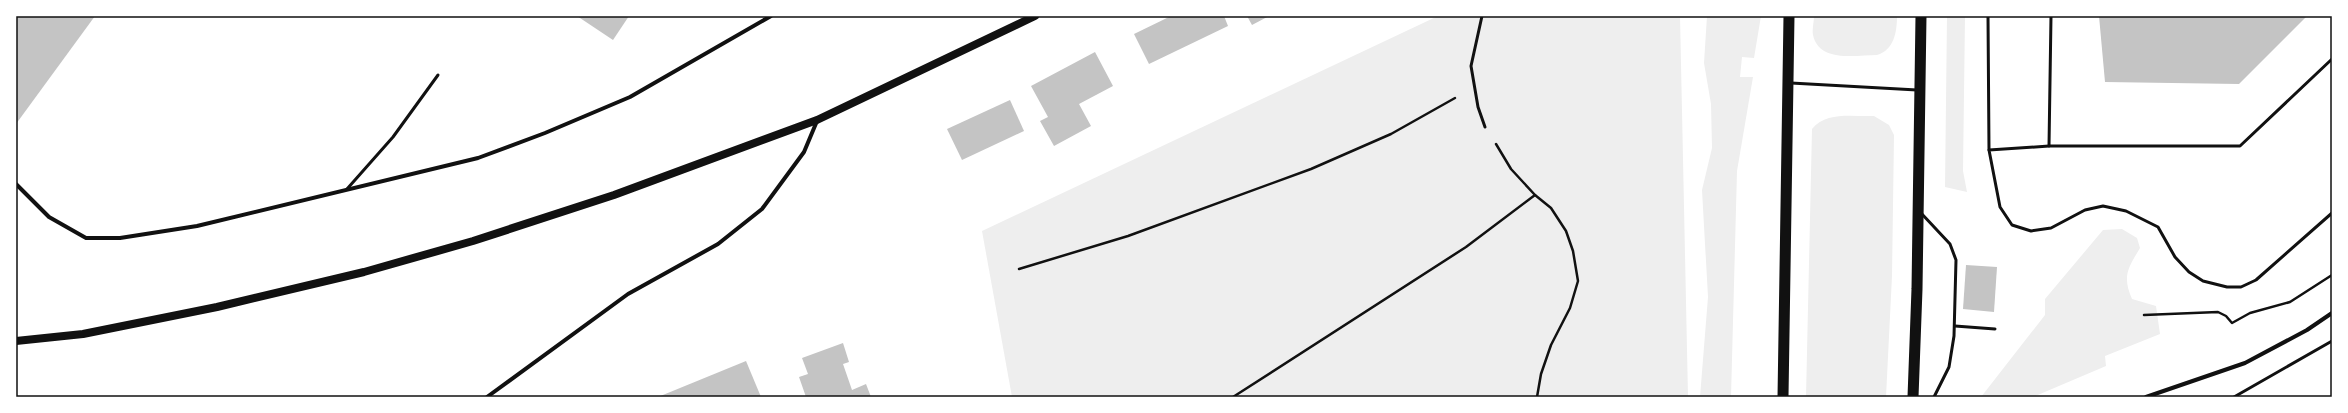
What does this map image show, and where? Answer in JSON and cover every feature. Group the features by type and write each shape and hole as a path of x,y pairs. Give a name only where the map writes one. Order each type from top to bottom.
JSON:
{"highway":[{"path":"1783,397 1789,16"},
{"path":"1913,397 1919,211 1921,16"}],"main road":[{"path":"16,341 83,334 210,308 364,272 473,241 614,195 817,120 1035,16"}],"street":[{"path":"16,184 49,217 86,238 114,238 197,226 478,158 545,133 630,97 771,16"},
{"path":"487,397 628,294 718,244 762,209 804,152 817,120"},
{"path":"2146,397 2245,363 2307,330 2332,313"}],"lane":[{"path":"1482,16 1471,66 1478,107 1485,127"},
{"path":"1988,16 1989,150 2000,207 2012,225 2031,231 2051,228 2085,210 2103,206 2126,211 2158,227 2175,257 2189,272 2215,286 2241,287 2256,280 2318,228 2332,213"},
{"path":"2049,146 2051,16"},
{"path":"1989,150 2049,146 2240,146 2332,59"},
{"path":"346,190 393,137 438,74"},
{"path":"1789,83 1920,90"},
{"path":"1919,211 1950,244 1956,260 1955,326 1949,367 1934,397"},
{"path":"1955,326 1994,329"},
{"path":"2234,397 2332,341"}],"path":[{"path":"1019,269 1128,236 1311,169 1391,134 1474,88"},
{"path":"1485,127 1511,169 1535,195 1551,208 1566,231 1573,251 1578,281 1570,308 1551,345 1543,366 1538,397"},
{"path":"1233,397 1466,247 1535,195"},
{"path":"2144,315 2218,312 2226,316 2232,323 2250,313 2290,302 2332,275"}],"shaded area":[{"path":"1438,16 1680,16 1688,397 1012,397 982,231"},
{"path":"1707,16 1761,16 1754,58 1742,57 1740,77 1753,77 1737,171 1731,397 1700,397 1708,297 1702,190 1712,148 1711,104 1704,63"},
{"path":"1814,16 1897,16 1893,40 1891,45 1883,53 1877,55 1839,56 1830,54 1817,44 1813,35"},
{"path":"1947,16 1965,16 1963,171 1967,192 1945,187"},
{"path":"1874,116 1889,125 1894,135 1892,276 1886,397 1806,397 1812,129 1818,123 1832,117"},
{"path":"2122,229 2137,238 2140,248 2132,261 2128,272 2127,284 2129,291 2132,299 2156,306 2160,334 2105,356 2106,366 2033,397 1981,397 2045,315 2045,299 2103,230"}],"building":[{"path":"16,16 95,16 16,124"},
{"path":"577,16 629,16 613,40"},
{"path":"1171,16 1224,16 1228,26 1149,64 1134,34"},
{"path":"1247,16 1269,16 1252,25"},
{"path":"2099,16 2307,16 2239,84 2105,82"},
{"path":"1095,52 1113,86 1079,104 1091,126 1054,146 1040,121 1048,117 1031,86"},
{"path":"1010,100 1024,131 962,160 947,129"},
{"path":"1966,265 1997,267 1994,312 1963,309"},
{"path":"843,343 849,362 843,364 852,390 866,384 871,397 806,397 799,377 808,374 802,358"},
{"path":"746,361 761,397 658,397"}]}
